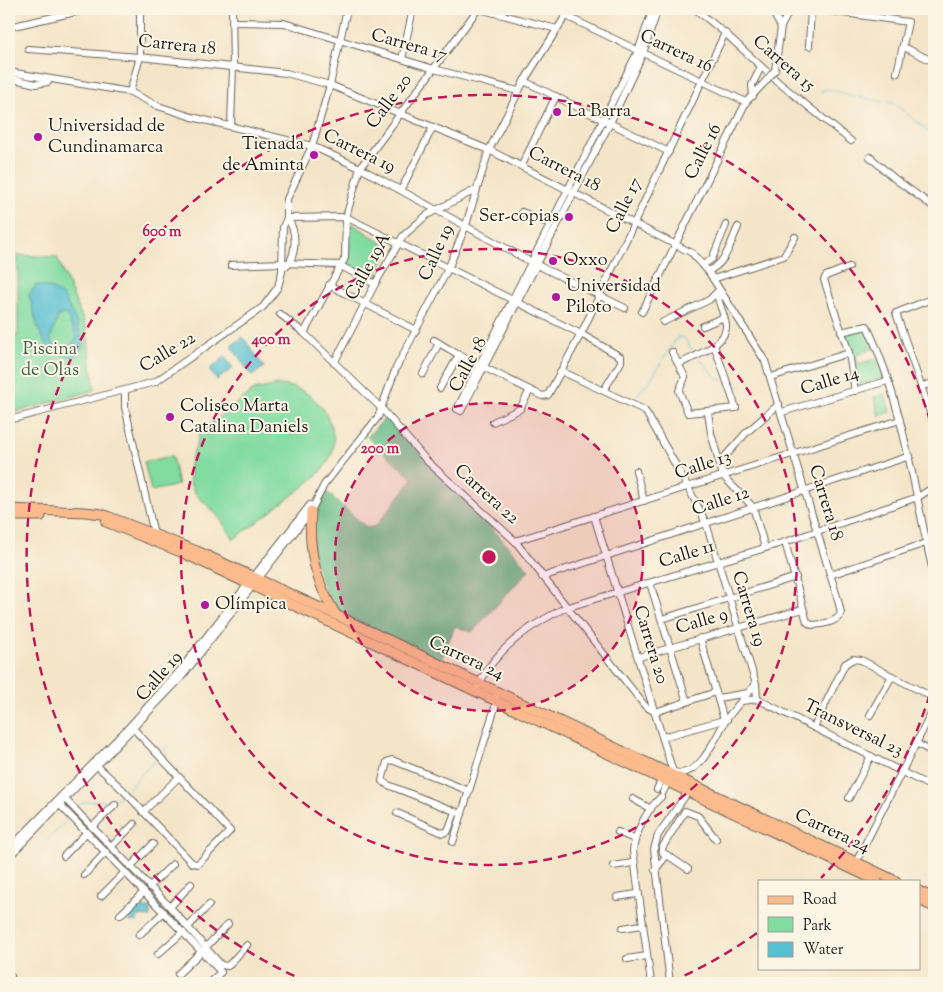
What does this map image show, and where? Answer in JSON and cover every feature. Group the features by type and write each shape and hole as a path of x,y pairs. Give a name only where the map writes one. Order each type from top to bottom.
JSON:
{"main road":[{"name":"Carrera 24","path":"9,510 102,514 154,534 477,687 493,690 690,788 854,866 893,880"},
{"path":"311,511 309,533 313,562 325,596 336,615"},
{"name":"Carrera 24","path":"9,516 81,517 100,520 336,615 477,687 497,702 668,776"},
{"name":"Carrera 24","path":"854,866 875,880"},
{"path":"920,891 934,898"},
{"path":"920,900 934,907"}],"street":[{"path":"9,27 89,9"},
{"path":"130,92 140,57 140,9"},
{"path":"231,126 234,67 232,9"},
{"name":"Calle 22","path":"286,263 283,227 287,218 287,199 312,146 341,42 347,9"},
{"path":"402,59 413,9"},
{"path":"478,9 557,29"},
{"name":"Calle 20","path":"304,332 344,258 346,217 360,168 398,113 434,69 478,9"},
{"name":"Calle 19","path":"9,849 132,728 253,582 382,409 396,368 448,269 466,225 489,150 518,91 570,9"},
{"name":"Calle 18","path":"640,52 653,9"},
{"name":"Calle 18","path":"482,367 457,409 461,411 607,121 658,9"},
{"name":"Carrera 15","path":"695,9 726,33 761,67 852,141"},
{"path":"771,9 780,27"},
{"name":"Calle 16","path":"642,312 746,102 775,70 780,27 790,9"},
{"path":"809,46 811,9"},
{"path":"816,9 908,22 897,73"},
{"name":"Carrera 16","path":"566,16 746,102"},
{"name":"Carrera 17","path":"233,22 284,23 341,42 518,91"},
{"name":"Calle 17","path":"530,390 544,396 550,392 581,334 598,295 726,33"},
{"path":"904,47 934,62"},
{"name":"Carrera 18","path":"28,49 140,57 286,73 330,85 522,165 692,254 708,271 760,353 771,377 782,412 841,615 837,619 819,625 812,625 807,622 803,609"},
{"path":"753,96 754,80 761,67"},
{"name":"Carrera 19","path":"9,72 130,92 158,106 312,146 360,168 534,263 625,308"},
{"name":"Carrera 19","path":"9,78 36,84 59,81"},
{"path":"524,81 669,152"},
{"path":"522,165 556,96"},
{"path":"402,190 433,127"},
{"path":"870,157 895,179 934,206"},
{"name":"Calle 19A","path":"334,363 396,244 427,215 476,190"},
{"name":"Calle 18","path":"534,263 550,224 571,190"},
{"path":"522,212 550,224"},
{"path":"287,218 346,217 396,244 581,334 618,354 621,362 604,390 561,371"},
{"name":"Calle 22","path":"9,420 125,390 161,378 263,307 278,287 294,236 292,225 287,218"},
{"path":"703,264 712,259 726,225"},
{"path":"708,271 718,267 723,260 738,227"},
{"path":"713,279 784,256 795,237"},
{"path":"231,265 286,263 339,265 374,284"},
{"path":"849,267 826,276 824,280 849,354 855,391"},
{"path":"329,285 366,302 416,330"},
{"path":"679,364 714,345 723,336 726,324 718,298 720,291"},
{"path":"663,322 709,300 720,291"},
{"path":"934,298 896,314 934,424"},
{"name":"Carrera 22","path":"280,314 304,332 382,409 427,461 515,541 636,697 655,712"},
{"path":"703,326 724,317"},
{"path":"841,332 866,325 868,328 900,420 910,456 934,576"},
{"path":"423,374 436,342 530,390 520,409 493,422"},
{"path":"672,352 685,377 679,391 687,412 692,414 736,408 714,345"},
{"path":"771,377 849,354"},
{"path":"440,388 459,355"},
{"name":"Calle 14","path":"782,412 887,381"},
{"path":"922,386 934,382"},
{"path":"125,390 125,407 154,534"},
{"name":"Carrera 19","path":"604,390 644,410 688,487 706,523 756,684"},
{"name":"Calle 14","path":"720,462 746,433 779,404"},
{"path":"708,412 711,433 724,476 753,508 765,548"},
{"name":"Calle 13","path":"515,541 900,420"},
{"name":"Calle 12","path":"542,577 910,456"},
{"path":"636,471 644,500"},
{"name":"Calle 11","path":"477,687 506,648 541,621 566,608 785,542 918,497 934,487"},
{"name":"Calle 19","path":"279,547 311,511 315,501"},
{"path":"141,529 151,516"},
{"name":"Carrera 20","path":"594,516 663,737 668,776"},
{"path":"785,542 796,577 803,609"},
{"path":"830,575 926,543"},
{"path":"662,619 796,577"},
{"path":"650,582 687,702"},
{"name":"Calle 9","path":"638,656 803,609"},
{"path":"700,638 725,719"},
{"path":"814,727 845,664 853,659 861,660 934,698"},
{"path":"870,716 892,676"},
{"path":"651,983 633,863 634,839 668,776 682,774 692,769 708,752 725,719 756,684"},
{"path":"742,701 758,699 756,684"},
{"path":"453,842 497,702 493,690"},
{"path":"655,712 717,695 748,693"},
{"name":"Transversal 23","path":"758,699 903,770 934,788"},
{"path":"854,866 934,711"},
{"path":"663,737 725,719"},
{"path":"95,764 125,792 192,863 196,865 201,863 230,831 132,728"},
{"path":"916,743 934,752"},
{"path":"849,798 871,756"},
{"path":"462,814 384,783 382,778 387,762 392,760 469,791"},
{"path":"143,812 178,778"},
{"path":"670,983 654,849 658,835 690,788"},
{"path":"63,797 106,852 170,907 204,949 221,972 209,983"},
{"path":"633,799 653,806"},
{"path":"57,802 111,847 127,869"},
{"name":"Calle 19","path":"9,857 57,802"},
{"path":"64,856 115,805"},
{"path":"688,869 663,853 662,848 685,811 692,812 698,816 716,839"},
{"path":"397,813 443,833 448,831 455,812"},
{"path":"111,847 134,824"},
{"path":"618,832 634,839"},
{"path":"101,896 153,844"},
{"path":"84,875 106,852"},
{"path":"655,870 667,855"},
{"path":"613,866 633,863"},
{"path":"120,915 173,864"},
{"path":"170,907 191,884"},
{"path":"147,889 164,912 186,929"},
{"path":"617,897 637,894"},
{"path":"158,954 209,905"},
{"path":"139,935 164,912"},
{"path":"178,974 228,924"},
{"path":"623,928 642,925"},
{"path":"204,949 224,967 247,945"},
{"path":"627,959 647,956"}],"green space":[{"path":"348,221 390,248 374,279 344,263 350,258"},
{"name":"Piscina de Olas","path":"18,255 57,257 86,327 95,390 9,414 9,337 18,336"},
{"path":"866,329 874,348 855,356 859,364 877,358 883,376 882,378 856,386 852,352 845,332"},
{"path":"279,385 299,389 320,405 331,427 334,440 332,452 327,463 310,482 234,539 219,517 193,489 189,475 192,457 200,432 254,390"},
{"path":"885,394 890,412 879,416 874,397"},
{"path":"386,417 465,498 529,570 472,632 455,626 441,660 376,632 341,612 335,606 323,586 313,551 312,531 314,521 327,492 367,528 376,526 413,479 367,437"},
{"path":"172,456 178,485 151,491 144,462"}],"water":[{"path":"36,285 51,289 64,298 76,321 83,342 81,351 78,354 73,357 61,355 46,343 41,335 29,295","holes":["66,314 77,338 68,349 53,344 50,339 59,315"]},
{"path":"243,337 264,367 252,376 231,346"},
{"path":"225,357 233,368 217,380 209,370"},
{"path":"136,908 150,908 150,917 138,916 137,921 130,922 131,913"}],"waterway":[{"path":"820,92 828,89 862,98 894,103 927,130 934,139"},
{"path":"638,394 651,379 675,340 679,337 684,338 695,354"},
{"path":"699,358 715,376 723,381"},
{"path":"731,385 742,386"},
{"path":"161,754 169,745"},
{"path":"127,790 157,758"},
{"path":"77,806 82,803 111,800 122,795"},
{"path":"48,840 68,819"}],"place":[{"name":"La Barra","path":"557,112"},
{"name":"Universidad de Cundinamarca","path":"38,137"},
{"name":"Tienada de Aminta","path":"314,155"},
{"name":"Ser-copias","path":"569,217"},
{"name":"Oxxo","path":"553,261"},
{"name":"Universidad Piloto","path":"556,297"},
{"name":"Coliseo Marta Catalina Daniels","path":"170,417"},
{"name":"Olímpica","path":"205,605"}]}
